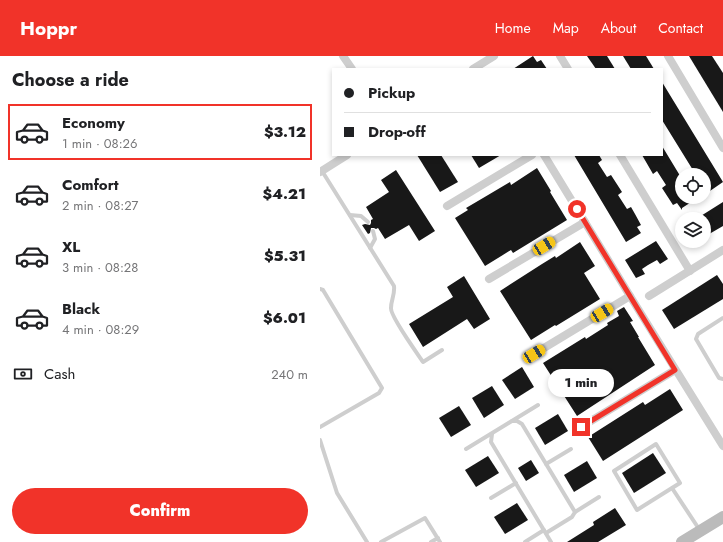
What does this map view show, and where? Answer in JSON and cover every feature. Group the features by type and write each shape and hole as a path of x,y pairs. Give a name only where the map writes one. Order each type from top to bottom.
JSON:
{"main road":[{"path":"682,542 723,517"}],"street":[{"path":"344,56 351,68"},
{"path":"475,68 494,56"},
{"path":"560,56 567,68"},
{"path":"668,56 723,148"},
{"path":"321,171 345,156"},
{"path":"447,206 530,156"},
{"path":"545,156 723,446"},
{"path":"621,156 690,271"},
{"path":"489,279 585,222"},
{"path":"648,296 723,250"},
{"path":"534,354 630,296"},
{"path":"581,427 675,370"}],"lane":[{"path":"321,171 394,286 395,293 390,308 395,319 423,362 442,350"},
{"path":"350,215 361,216 368,222"},
{"path":"370,248 375,239 373,231"},
{"path":"320,288 323,290 382,388 379,394 320,427"},
{"path":"723,318 698,334 696,339 719,378 723,379"},
{"path":"466,449 538,405"},
{"path":"512,421 522,424 575,512"},
{"path":"492,434 491,442 551,542"},
{"path":"320,440 337,493 367,542"},
{"path":"656,444 680,483 672,488 637,510 614,470 656,444"},
{"path":"546,464 571,449"},
{"path":"490,498 516,483"},
{"path":"672,488 700,531"},
{"path":"525,542 572,517 575,512 600,497"},
{"path":"381,542 425,518 439,540 431,542"}],"building":[{"path":"533,56 537,62 541,60 546,68 515,68"},
{"path":"587,56 607,56 614,68 595,68"},
{"path":"623,56 646,56 653,68 630,68"},
{"path":"689,56 712,56 723,73 723,112"},
{"path":"663,84 723,182 711,190 711,168 692,168 663,122"},
{"path":"663,148 675,168 675,204 673,205 662,188 666,185 657,171 653,174 643,156 663,156"},
{"path":"418,156 442,156 458,182 440,192"},
{"path":"472,156 499,156 479,168"},
{"path":"575,156 600,156 602,160 598,163 607,177 611,175 622,192 618,195 627,209 631,207 641,225 637,227 641,233 626,242"},
{"path":"537,168 567,220 513,253 511,250 485,266 455,218 468,210 466,208 510,182 511,185"},
{"path":"396,170 435,231 419,241 409,225 385,239 378,228 371,228 370,233 368,234 362,225 370,225 371,220 373,219 366,207 389,192 381,180"},
{"path":"723,202 723,226 711,233 711,212 707,212"},
{"path":"678,204 688,204 682,208 682,210"},
{"path":"656,241 668,259 660,264 657,260 648,265 642,269 645,274 636,278 625,260"},
{"path":"580,242 595,266 584,273 600,299 531,340 500,291"},
{"path":"717,275 723,284 723,299 674,329 662,310"},
{"path":"464,276 490,319 474,329 467,319 423,347 409,324 453,297 447,287"},
{"path":"624,307 633,321 630,322 638,337 655,365 577,416 543,363 585,337 586,339 608,325 607,323 619,316 617,311"},
{"path":"522,367 534,387 515,399 502,380"},
{"path":"492,386 504,405 484,418 472,398"},
{"path":"670,389 683,410 603,461 588,437 643,402 645,405"},
{"path":"459,406 471,425 451,437 439,418"},
{"path":"558,414 568,431 545,445 535,428"},
{"path":"653,453 666,473 634,493 622,473"},
{"path":"488,456 499,473 476,487 465,470"},
{"path":"531,460 539,473 526,481 518,468"},
{"path":"587,461 597,478 574,492 564,475"},
{"path":"517,503 528,520 505,534 494,517"},
{"path":"615,508 626,525 598,542 567,542 594,525 593,522"}],"route":[{"path":"577,209 675,370 581,427"}]}
